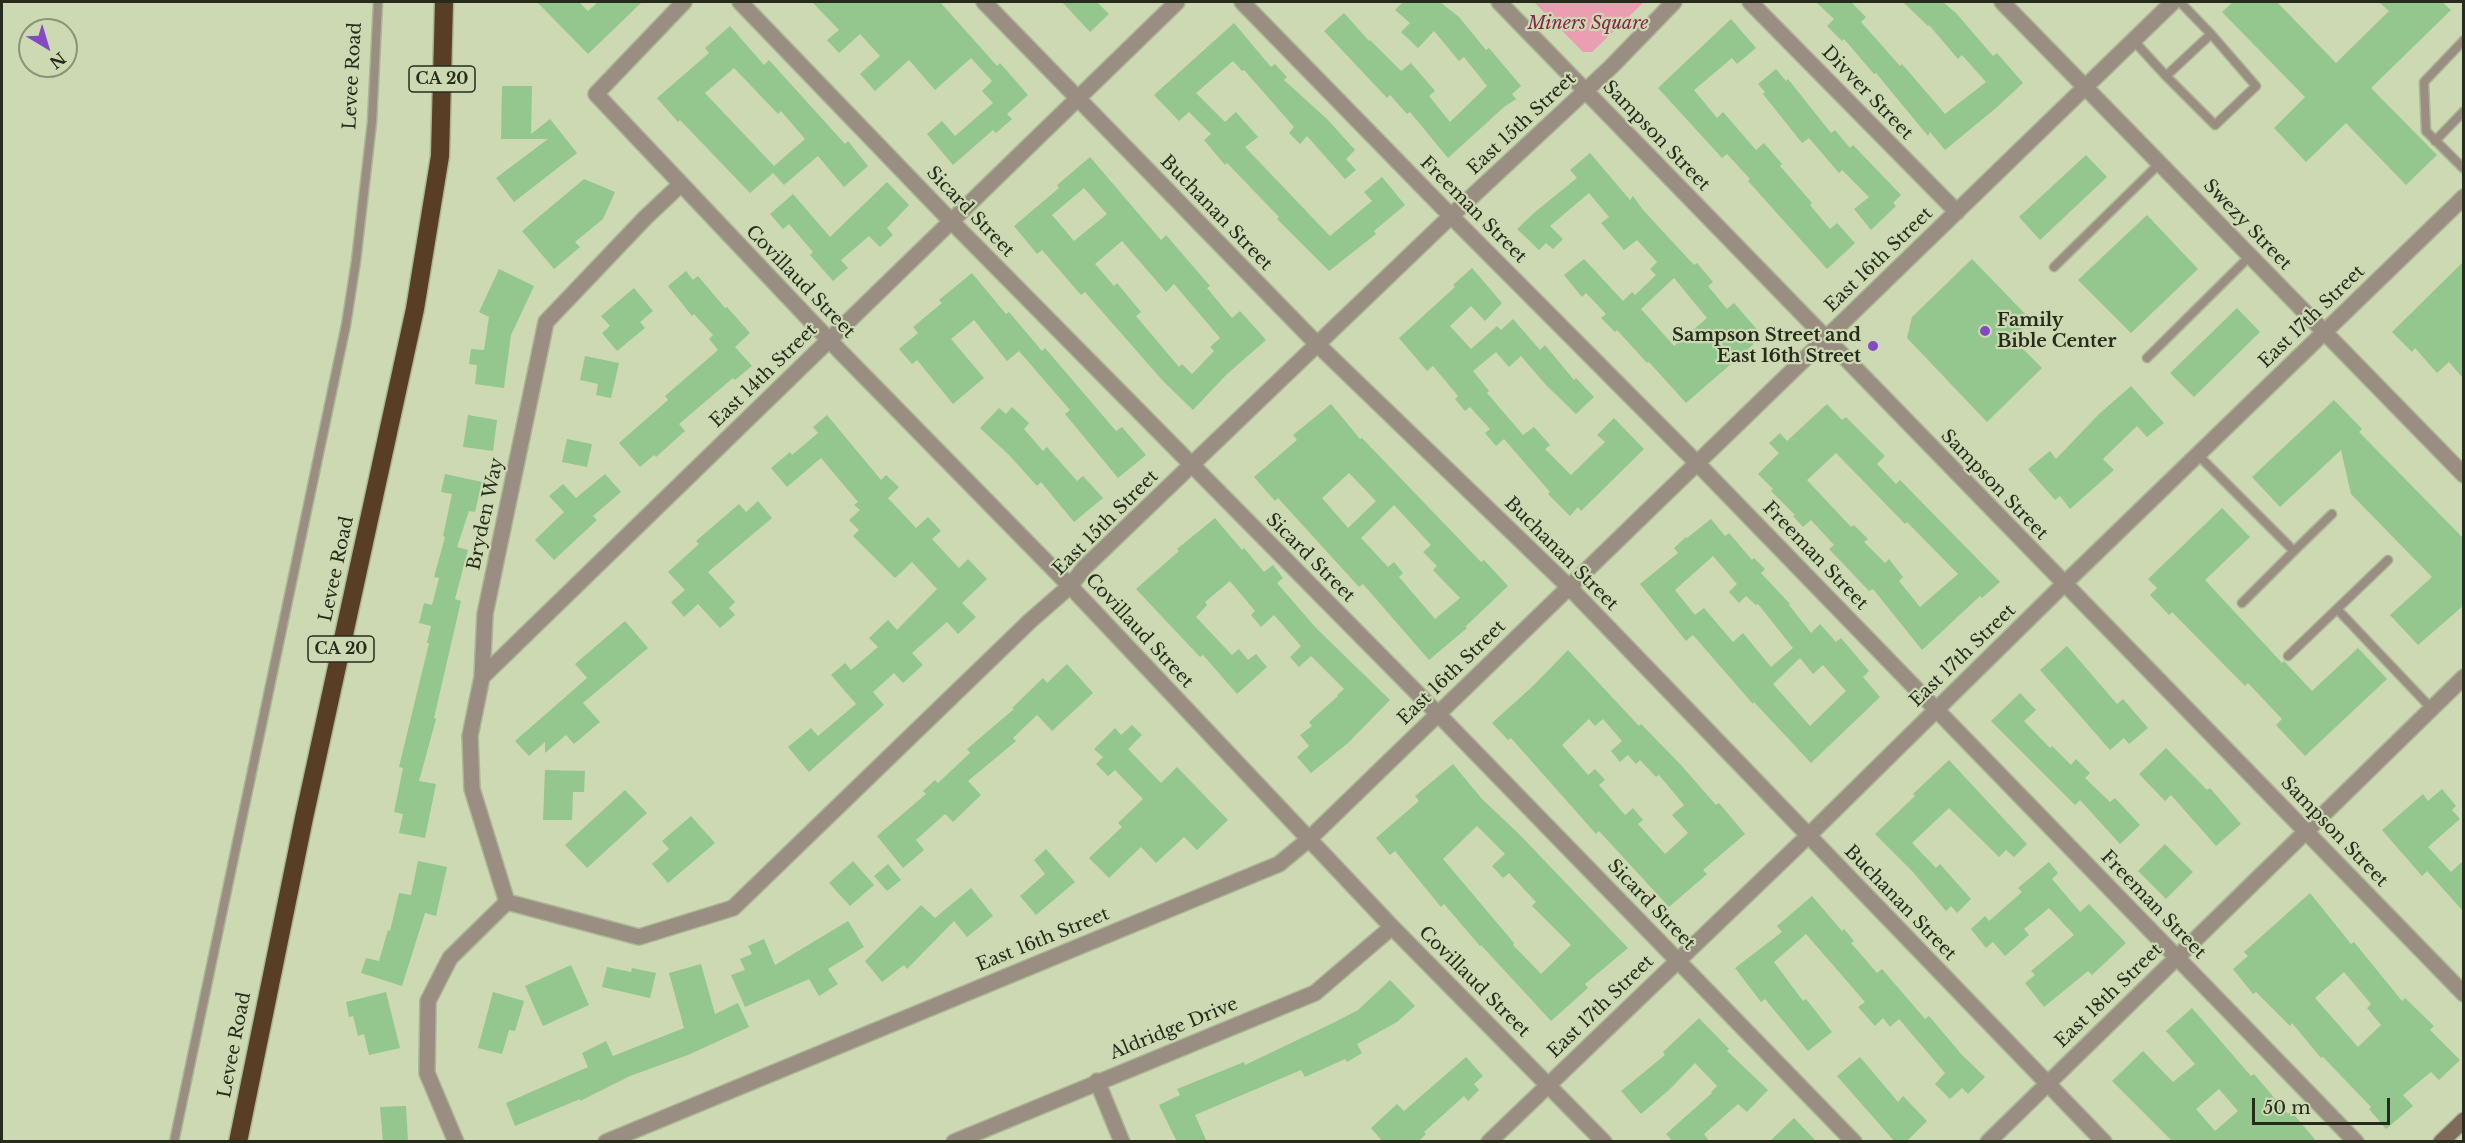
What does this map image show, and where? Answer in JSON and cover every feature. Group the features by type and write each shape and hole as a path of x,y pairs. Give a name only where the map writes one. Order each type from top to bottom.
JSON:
{"highway":[{"name":"Levee Road","path":"238,1142 299,841 415,309 440,156 444,2"}],"street":[{"name":"Covillaud Street","path":"684,2 596,94 829,340 1071,586 1308,840 1604,1142"},
{"name":"Sicard Street","path":"740,2 951,221 1438,714 1854,1142"},
{"name":"Buchanan Street","path":"984,2 1317,344 1569,587 2104,1142"},
{"name":"East 14th Street","path":"482,677 1177,2"},
{"name":"Freeman Street","path":"1242,2 1450,216 1697,463 2355,1142"},
{"name":"Sampson Street","path":"1499,2 1827,338 2063,585 2463,993"},
{"name":"East 15th Street","path":"507,902 639,937 733,908 1030,621 1071,586 1085,567 1450,216 1585,92 1674,2"},
{"name":"Divver Street","path":"1750,2 1957,212"},
{"name":"Swezy Street","path":"2002,2 2463,475"},
{"name":"East 16th Street","path":"606,1142 1279,864 1308,840 2173,2"},
{"name":"Bryden Way","path":"507,902 472,789 470,736 482,677 485,614 546,322 645,218 680,185"},
{"name":"East 17th Street","path":"1489,1142 1808,836 2324,332 2461,204"},
{"name":"East 18th Street","path":"1988,1142 2463,677"},
{"path":"456,1142 427,1073 428,1001 450,958 507,902"},
{"name":"Aldridge Drive","path":"954,1142 1097,1081 1315,993 1392,927"},
{"path":"1097,1081 1122,1142"},
{"path":"2441,1142 2463,1120"}],"lane":[{"name":"Levee Road","path":"174,1142 346,325 370,142 378,2"},
{"path":"2133,40 2215,125 2256,86 2180,2"},
{"path":"2166,76 2211,34"},
{"path":"2463,40 2424,82 2426,131 2463,169"},
{"path":"2435,141 2463,111"},
{"path":"2054,267 2160,163"},
{"path":"2147,358 2250,256"},
{"path":"2198,455 2294,551"},
{"path":"2242,603 2332,514"},
{"path":"2288,656 2388,560"},
{"path":"2337,609 2431,708"}],"green space":[{"name":"Miners Square","path":"1534,2 1644,2 1592,52 1583,52"}],"building":[{"path":"537,2 579,2 588,11 598,2 642,2 588,54"},
{"path":"812,2 940,2 997,66 1000,63 1028,95 1007,114 1012,119 996,133 993,130 953,165 927,134 942,121 955,136 993,103 982,91 992,81 971,58 935,90 909,60 875,91 860,74 880,56 860,34 839,53 827,40 839,30"},
{"path":"1062,2 1097,2 1109,14 1090,32"},
{"path":"1403,2 1440,2 1459,17 1486,50 1489,48 1521,86 1512,94 1516,99 1504,107 1448,158 1410,112 1407,114 1390,95 1387,98 1324,31 1344,13 1401,71 1411,63 1435,91 1429,96 1450,122 1487,86 1464,57 1459,61 1434,31 1418,48 1401,32 1410,23 1395,10"},
{"path":"1816,2 1851,2 1866,17 1861,22 1900,66 1902,64 1945,114 1986,82 1962,55 1958,59 1929,25 1903,2 1943,2 1956,13 1993,56 1997,53 2023,83 1945,150 1930,132 1928,136 1876,73 1874,74 1844,39 1842,41 1827,26 1834,19"},
{"path":"2233,2 2277,2 2336,63 2389,11 2379,2 2442,2 2451,10 2371,88 2437,155 2406,185 2346,123 2306,162 2274,128 2305,97 2222,12"},
{"path":"1731,19 1756,48 1737,64 1732,58 1694,90 1717,118 1723,112 1756,150 1764,143 1830,229 1837,223 1855,243 1827,269 1748,181 1750,179 1727,154 1722,158 1658,88"},
{"path":"1234,23 1271,67 1275,64 1287,77 1284,80 1327,119 1355,150 1346,159 1356,170 1345,179 1307,136 1300,144 1289,133 1294,127 1244,70 1242,71 1233,61 1196,93 1225,122 1236,112 1258,137 1245,147 1330,236 1372,201 1364,192 1382,177 1405,205 1374,231 1376,234 1329,271 1277,219 1279,217 1227,163 1225,165 1204,140 1211,134 1189,112 1179,121 1154,95"},
{"path":"730,26 764,65 769,60 845,144 848,141 868,166 844,187 818,156 784,185 773,173 750,193 657,98 709,53 705,48","holes":["734,68 778,114 781,111 805,139 774,166 705,93"]},
{"path":"1776,69 1786,81 1788,79 1831,133 1835,130 1850,148 1853,145 1901,195 1893,203 1896,206 1871,230 1854,209 1869,197 1842,170 1839,173 1809,138 1802,143 1763,94 1765,92 1758,84"},
{"path":"502,86 532,86 531,134 550,119 577,153 514,202 496,178 548,139 501,139"},
{"path":"1590,153 1630,200 1633,196 1694,265 1697,263 1713,282 1708,286 1727,309 1734,303 1760,333 1751,340 1754,344 1686,403 1617,330 1615,332 1601,318 1606,314 1586,293 1582,297 1564,275 1584,259 1623,301 1632,292 1635,295 1656,275 1650,269 1657,262 1637,240 1624,250 1601,223 1609,217 1589,193 1550,226 1563,239 1553,249 1546,243 1539,250 1517,229 1577,178 1570,170","holes":["1674,278 1707,318 1674,346 1641,309"]},
{"path":"2086,155 2107,177 2040,240 2019,217"},
{"path":"1090,157 1161,240 1166,235 1210,286 1207,288 1232,318 1240,311 1266,340 1226,375 1193,410 1163,381 1085,292 1081,295 1042,250 1037,254 1014,226 1059,188 1057,185","holes":["1084,188 1107,214 1074,241 1052,215","1122,241 1166,292 1174,284 1220,338 1210,347 1214,351 1192,374 1182,364 1179,367 1136,316 1141,312 1117,283 1114,286 1095,264"]},
{"path":"584,179 615,192 603,219 575,242 580,247 554,269 522,231"},
{"path":"887,182 909,205 887,228 893,235 880,247 869,236 841,260 848,268 833,281 810,255 813,252 789,224 783,229 770,214 793,194 830,237"},
{"path":"2147,215 2198,269 2131,333 2078,280"},
{"path":"1972,259 2031,320 2012,338 2042,368 1987,422 1907,338 1912,317"},
{"path":"2463,262 2463,378 2449,362 2437,373 2415,348 2412,352 2392,332"},
{"path":"1472,268 1502,303 1485,321 1471,306 1450,326 1471,349 1497,326 1501,330 1513,319 1540,350 1545,345 1574,380 1576,378 1594,397 1576,414 1546,385 1521,356 1509,367 1496,352 1473,371 1489,391 1487,393 1523,435 1534,427 1550,445 1545,449 1571,475 1605,442 1597,435 1614,418 1644,449 1581,511 1578,507 1570,516 1548,494 1550,492 1504,439 1496,446 1485,433 1490,429 1470,407 1465,411 1455,399 1458,396 1433,366 1427,371 1399,338 1455,287 1453,285"},
{"path":"499,269 534,286 511,335 504,388 475,384 477,365 469,364 471,349 484,350 489,317 479,312"},
{"path":"686,271 693,280 698,276 750,333 735,347 752,366 735,380 733,378 679,424 685,431 656,457 654,455 640,467 619,443 668,400 665,396 718,350 709,339 713,335 694,314 692,316 668,286"},
{"path":"972,273 1006,314 1009,312 1042,351 1045,348 1116,431 1122,427 1146,455 1118,478 1065,414 1070,410 1019,351 1007,361 974,320 951,339 984,378 953,404 917,360 912,364 899,349 918,333 913,327 942,303 939,300"},
{"path":"634,288 653,311 640,322 645,328 617,351 602,333 610,326 601,316"},
{"path":"2237,308 2260,332 2194,397 2170,373"},
{"path":"585,356 619,363 611,398 596,395 598,384 580,380"},
{"path":"2131,386 2164,423 2147,437 2137,426 2103,459 2114,470 2070,509 2060,496 2055,500 2028,469 2050,451 2056,459 2099,414"},
{"path":"2334,400 2362,429 2359,432 2463,538 2463,606 2418,645 2390,615 2432,577 2351,494 2341,450 2280,507 2252,477"},
{"path":"1331,404 1360,439 1362,438 1481,562 1484,560 1508,586 1465,627 1467,628 1429,660 1363,584 1359,587 1278,498 1275,501 1254,477 1297,440 1293,435","holes":["1349,473 1376,501 1348,528 1322,498","1394,505 1431,545 1423,552 1437,566 1433,570 1460,598 1435,619 1399,577 1403,573 1394,562 1388,567 1361,538"]},
{"path":"1827,404 1842,420 1846,417 1885,456 1877,464 1896,484 1900,480 2000,582 1982,598 1980,596 1922,650 1873,589 1869,591 1829,549 1834,545 1811,520 1803,527 1758,474 1779,453 1769,443 1780,433 1787,441","holes":["1836,453 1905,524 1907,522 1958,574 1920,607 1899,581 1903,577 1889,559 1885,563 1864,542 1868,539 1854,525 1851,527 1807,480"]},
{"path":"1012,407 1029,423 1024,429 1043,451 1047,447 1077,481 1083,476 1103,498 1074,522 1041,482 1037,486 980,428 999,408 1006,414"},
{"path":"468,415 497,420 493,451 463,447"},
{"path":"827,415 881,480 886,475 899,487 888,498 916,528 928,517 941,531 932,539 959,568 968,559 987,579 962,603 976,617 958,634 947,622 912,653 923,665 903,683 894,673 873,692 884,705 809,772 788,747 811,728 818,736 856,704 831,675 845,663 851,670 878,647 869,638 888,620 897,630 937,589 912,562 895,578 853,536 859,530 849,520 860,510 854,505 858,502 821,458 787,487 771,468 790,452 792,455 818,433 813,427"},
{"path":"567,439 592,444 587,467 562,462"},
{"path":"445,474 482,482 475,512 469,511 457,547 468,550 455,599 461,601 434,718 436,719 419,781 436,784 425,838 399,833 403,814 394,812 403,768 399,767 429,643 427,643 431,626 419,623 424,603 432,605 439,578 434,577 445,537 443,536 452,494 441,492"},
{"path":"605,474 621,492 593,516 597,520 554,560 535,540 564,512 549,496 563,484 576,498"},
{"path":"758,501 772,518 708,572 735,602 729,608 735,615 720,628 698,604 684,617 671,602 685,590 668,572 699,544 696,541 739,504 746,512"},
{"path":"2222,508 2250,537 2205,580 2282,663 2284,661 2312,691 2358,648 2387,679 2305,756 2276,725 2282,719 2248,683 2245,686 2172,612 2169,615 2150,595 2157,588 2148,579"},
{"path":"1215,518 1264,572 1273,565 1283,578 1277,583 1316,628 1390,700 1348,743 1311,773 1297,757 1309,746 1300,735 1312,726 1309,722 1344,689 1311,656 1299,667 1290,657 1301,646 1274,615 1261,627 1251,615 1255,611 1230,581 1205,602 1207,605 1196,617 1232,655 1239,649 1248,660 1256,654 1267,667 1237,694 1203,655 1200,657 1136,589 1179,551 1177,549"},
{"path":"1711,519 1725,536 1729,533 1752,560 1754,558 1765,569 1761,573 1790,604 1811,633 1820,624 1836,642 1841,638 1869,671 1863,677 1880,697 1811,763 1754,702 1753,704 1693,635 1686,641 1640,584 1678,553 1674,548","holes":["1713,556 1737,584 1729,592 1739,603 1746,596 1756,605 1758,604 1793,648 1771,667 1743,633 1733,642 1704,608 1695,615 1675,590","1800,658 1813,674 1823,665 1846,691 1810,726 1773,684"]},
{"path":"625,621 648,648 583,703 600,722 574,744 566,735 545,753 545,742 529,756 515,741 587,678 575,664"},
{"path":"2067,646 2117,704 2123,699 2148,728 2129,744 2124,738 2110,750 2040,670"},
{"path":"1568,650 1639,726 1641,724 1680,764 1716,805 1719,803 1745,834 1703,870 1707,874 1669,907 1599,831 1596,834 1511,738 1508,740 1492,723","holes":["1589,719 1595,726 1603,719 1622,741 1611,751 1620,762 1628,755 1636,764 1640,760 1656,777 1659,775 1684,805 1672,815 1688,833 1665,854 1638,824 1643,820 1633,808 1625,815 1599,785 1605,780 1595,769 1588,775 1562,745"]},
{"path":"1067,664 1093,693 1052,731 1037,715 1013,738 1016,741 968,781 981,795 953,822 945,814 916,840 924,850 903,868 877,836 926,794 923,791 935,780 938,783 970,753 967,749 1014,709 1012,708 1043,678 1047,683"},
{"path":"2020,693 2036,710 2024,721 2050,748 2052,746 2071,765 2076,759 2090,773 2085,778 2110,802 2115,798 2140,825 2120,844 2080,800 2075,805 1991,721"},
{"path":"1132,725 1142,735 1128,749 1161,783 1177,767 1228,820 1197,850 1184,837 1156,863 1141,847 1109,878 1089,858 1122,827 1118,823 1143,799 1115,770 1108,776 1096,764 1103,757 1094,749 1115,728 1121,735"},
{"path":"2166,748 2207,790 2210,788 2241,824 2216,846 2171,795 2165,801 2139,774"},
{"path":"1949,760 2027,844 2014,857 2006,850 1999,857 1949,808 1912,843 1936,868 1940,864 1971,899 1957,913 1951,906 1946,911 1912,871 1875,834"},
{"path":"1453,764 1482,799 1519,834 1628,948 1585,984 1588,988 1551,1021 1444,904 1441,907 1395,851 1390,855 1376,838 1419,801 1415,796","holes":["1477,826 1505,854 1492,866 1503,878 1509,873 1536,902 1532,906 1571,945 1541,974 1513,945 1514,943 1443,859"]},
{"path":"545,770 585,771 584,792 573,792 572,820 543,820"},
{"path":"2442,789 2456,806 2452,810 2460,819 2428,847 2451,872 2463,861 2463,911 2427,871 2422,876 2382,830 2423,794 2428,801"},
{"path":"625,790 647,813 587,868 565,845"},
{"path":"691,816 715,843 668,883 652,864 669,849 662,841"},
{"path":"2165,844 2193,872 2166,899 2138,871"},
{"path":"1046,849 1075,882 1036,915 1020,896 1045,874 1034,860"},
{"path":"418,861 447,867 436,916 425,913 402,986 361,973 366,958 379,961 388,930 390,931 399,893 411,895"},
{"path":"853,861 874,885 850,906 829,883"},
{"path":"2049,862 2058,873 2052,879 2080,912 2089,904 2126,943 2092,975 2088,971 2044,1007 2025,983 2035,975 2031,971 2074,935 2049,908 2024,929 2029,935 2005,956 1993,942 1986,948 1971,929 1985,916 1989,921 2022,892 2018,888"},
{"path":"888,864 901,880 887,891 874,876"},
{"path":"971,888 993,916 967,937 954,921 907,969 904,965 882,982 865,961 921,905 935,918"},
{"path":"2310,893 2351,944 2354,942 2402,1001 2405,998 2434,1026 2430,1030 2460,1060 2439,1080 2431,1072 2403,1095 2413,1106 2386,1129 2369,1109 2371,1107 2323,1057 2321,1058 2292,1023 2290,1026 2256,992 2253,994 2233,969 2248,956 2244,952","holes":["2344,972 2371,1004 2367,1008 2381,1025 2358,1047 2315,998"]},
{"path":"1812,896 1842,931 1844,929 1854,941 1851,943 1877,973 1882,969 1925,1019 1929,1016 1962,1055 1985,1077 1968,1094 1962,1088 1950,1099 1935,1084 1945,1073 1899,1019 1890,1027 1883,1018 1875,1026 1858,1007 1865,1002 1806,934 1774,962 1803,1001 1806,999 1832,1032 1808,1051 1765,999 1761,1002 1735,968 1782,932 1777,926"},
{"path":"848,921 864,947 828,969 838,984 819,996 809,979 745,1007 731,975 745,970 740,959 752,954 748,946 764,939 775,965"},
{"path":"701,964 715,1014 738,1003 749,1027 688,1055 630,1076 580,1101 580,1099 515,1126 506,1103 588,1067 582,1053 606,1041 613,1056 684,1028 669,973"},
{"path":"571,965 589,1005 543,1026 525,986"},
{"path":"607,967 631,972 632,968 656,973 650,998 602,987"},
{"path":"1390,980 1415,1006 1397,1022 1357,1044 1362,1053 1347,1062 1345,1059 1305,1077 1301,1070 1195,1115 1207,1142 1177,1142 1159,1105 1180,1095 1177,1089 1244,1062 1245,1065 1333,1023 1358,1010"},
{"path":"386,992 400,1048 369,1055 364,1034 358,1036 353,1016 349,1017 346,1002"},
{"path":"493,992 524,1001 515,1031 509,1030 502,1054 478,1048"},
{"path":"2192,1008 2251,1076 2254,1074 2288,1114 2291,1111 2317,1142 2173,1142 2112,1081 2143,1051 2173,1082 2195,1064 2166,1031","holes":["2219,1089 2238,1111 2215,1131 2196,1109"]},
{"path":"1699,1018 1729,1049 1727,1051 1768,1090 1747,1112 1738,1104 1704,1134 1710,1142 1673,1142 1666,1134 1717,1086 1695,1063 1641,1114 1621,1091 1665,1055 1663,1052"},
{"path":"1466,1057 1483,1076 1474,1084 1479,1090 1468,1101 1464,1096 1424,1132 1426,1134 1418,1142 1383,1142 1371,1128 1397,1104 1404,1111"},
{"path":"1860,1057 1898,1102 1903,1096 1927,1121 1906,1142 1895,1142 1837,1076"},
{"path":"406,1106 408,1142 383,1142 380,1107"},
{"path":"1794,1118 1817,1142 1769,1142"}],"place":[{"name":"Family Bible Center","path":"1985,331"},
{"name":"Sampson Street and East 16th Street","path":"1873,346"}]}
